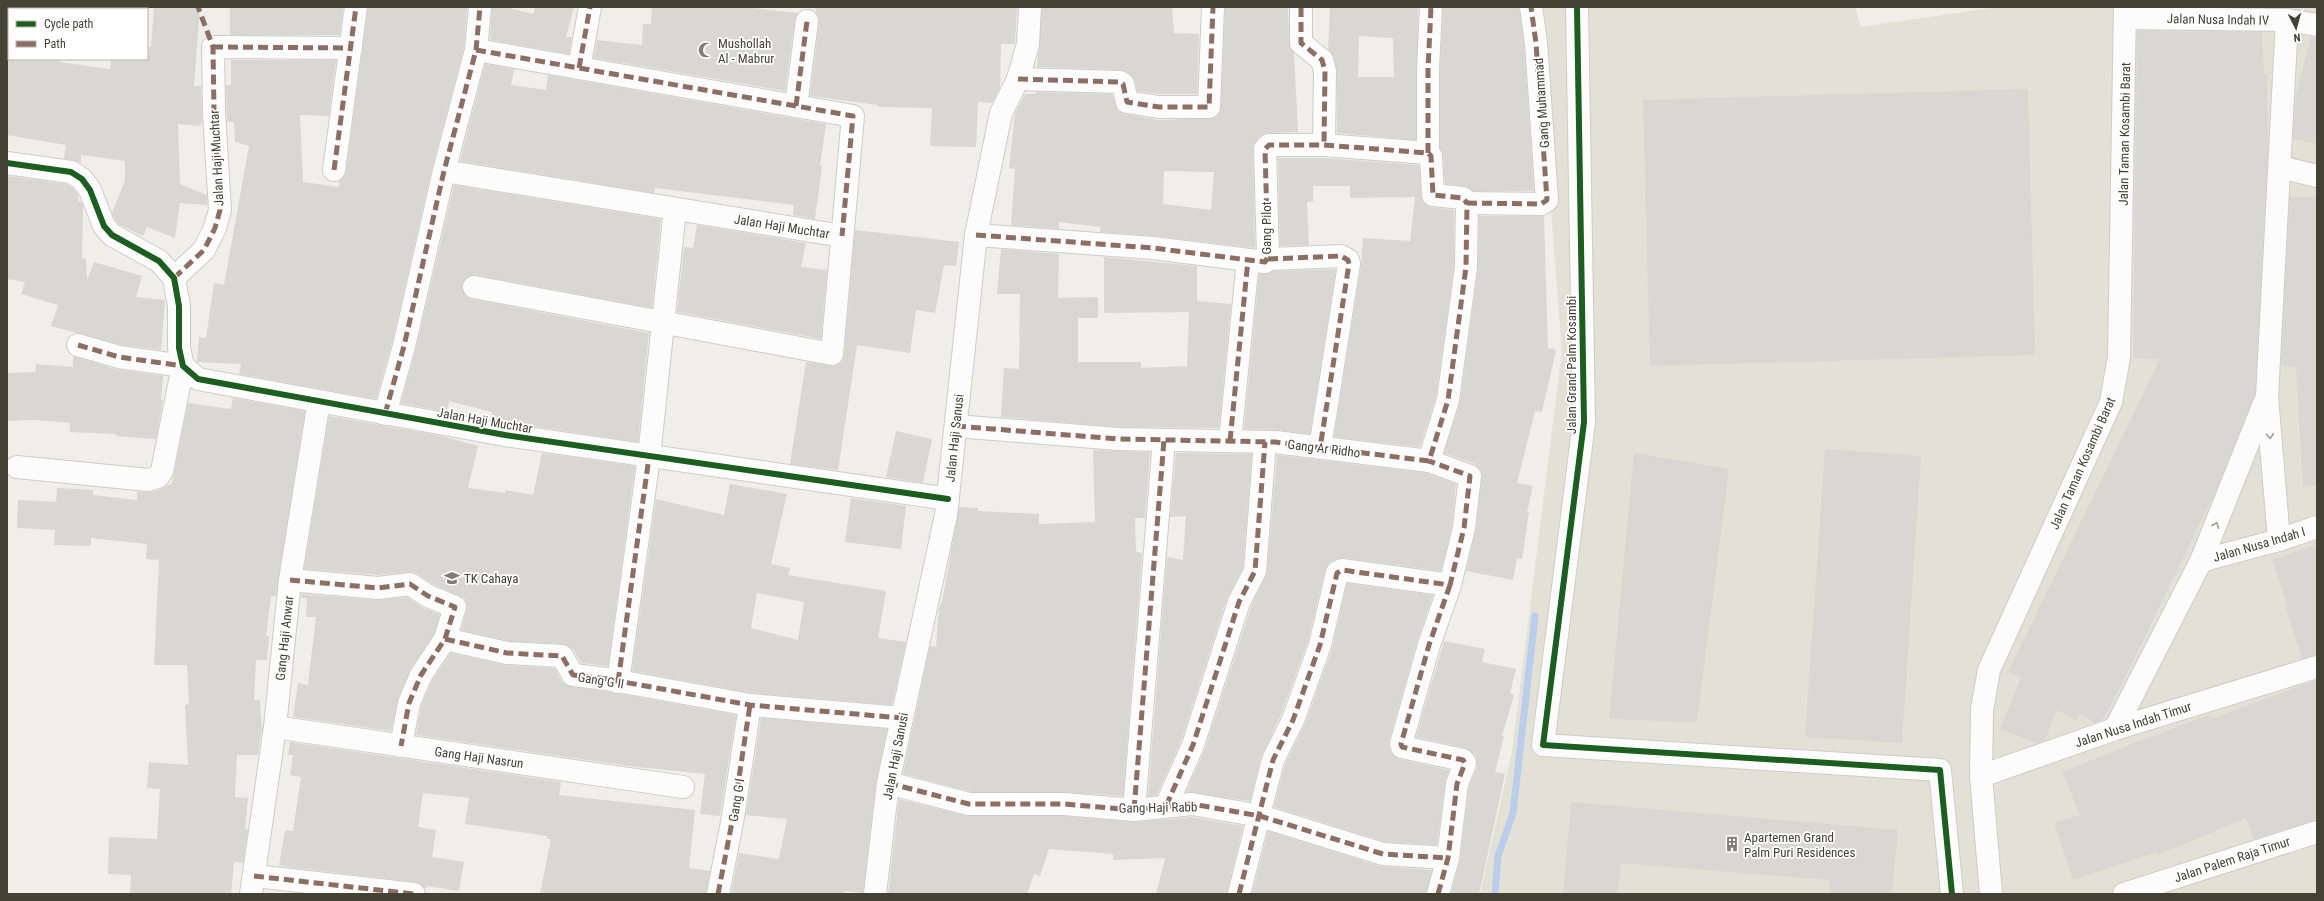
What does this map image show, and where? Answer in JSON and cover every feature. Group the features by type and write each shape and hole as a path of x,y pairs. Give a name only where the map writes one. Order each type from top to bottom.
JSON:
{"street":[{"path":"334,170 356,7"},
{"path":"385,414 404,346 444,172 476,50 480,7"},
{"path":"579,68 590,7"},
{"name":"Jalan Haji Sanusi","path":"875,894 888,782 948,499 976,235 1001,113 1018,79 1028,44 1030,7"},
{"path":"1018,79 1120,82 1122,84 1127,102 1159,107 1209,107 1213,7"},
{"path":"1301,7 1300,43 1322,60 1325,71 1324,145"},
{"path":"1428,461 1448,400 1466,267 1467,203 1463,198 1433,195 1431,156 1428,152 1428,68 1431,7"},
{"name":"Gang Muhammad","path":"1467,203 1541,204 1547,200 1536,43 1531,7"},
{"name":"Jalan Grand Palm Kosambi","path":"1577,7 1584,422 1543,745 1940,770 1952,894"},
{"name":"Jalan Nusa Indah IV","path":"2131,14 2287,20 2317,25"},
{"name":"Jalan Taman Kosambi Barat","path":"1990,894 1981,776 1982,710 1988,670 2111,402 2120,357 2131,14"},
{"path":"2279,540 2267,397 2287,20"},
{"path":"476,50 796,106 807,21"},
{"name":"Jalan Haji Muchtar","path":"174,278 204,250 215,228 220,210 214,112 213,47 351,48"},
{"name":"Jalan Haji Muchtar","path":"444,172 842,236 853,116 796,106"},
{"name":"Gang Pilot","path":"976,235 1153,248 1258,260 1265,147 1269,145 1324,145 1428,152"},
{"path":"7,163 71,172 82,178 90,190 104,226 112,235 159,261 174,278 179,306 179,348 183,366 162,472 158,477 148,480 16,467"},
{"path":"2280,167 2317,176"},
{"path":"618,682 649,457 675,209"},
{"path":"474,287 832,354 842,236"},
{"path":"1230,441 1258,260 1341,256 1348,260 1349,264 1320,448"},
{"path":"78,345 119,357 183,366"},
{"name":"Jalan Haji Muchtar","path":"183,366 198,379 505,436 948,499"},
{"path":"2115,729 2201,561 2267,397"},
{"name":"Gang Haji Anwar","path":"319,401 290,580 275,727 252,885 414,894"},
{"name":"Gang Ar Ridho","path":"956,426 1118,439 1265,442 1428,461 1470,476 1464,528 1450,585"},
{"path":"1134,810 1164,440"},
{"path":"1166,806 1193,745 1239,602 1255,571 1265,442"},
{"name":"Jalan Nusa Indah I","path":"2201,561 2279,540 2317,527"},
{"path":"1239,894 1273,760 1293,720 1320,645 1337,573 1342,570 1450,585 1401,744 1402,747 1463,760 1464,763 1457,784 1448,858 1438,894"},
{"path":"290,580 378,588 411,584 427,595 455,607 445,639 421,675 409,703 401,746"},
{"name":"Gang G II","path":"445,639 507,653 562,656 571,675 750,705 902,718"},
{"name":"Jalan Nusa Indah Timur","path":"1981,776 2115,729 2317,667"},
{"name":"Gang G I","path":"718,894 733,817 750,705"},
{"name":"Gang Haji Nasrun","path":"275,727 683,787"},
{"name":"Gang Haji Rabb","path":"888,782 969,804 1064,804 1134,810 1192,804 1260,816 1383,854 1448,858"},
{"name":"Jalan Palem Raja Timur","path":"2124,894 2317,832"}],"shaded area":[{"path":"1535,7 1855,7 1861,27 1999,7 2317,7 2317,894 1480,894 1512,752 1562,351"}],"building":[{"path":"154,7 200,8 194,86 201,86 202,122 200,126 178,124 180,184 207,195 207,205 180,203 175,238 147,227 143,236 120,225 115,219 112,213 125,180 125,161 81,155 81,163 64,158 66,145 7,135 7,59 61,60 60,62 110,69 111,60 148,60 149,47 151,47"},
{"path":"230,7 343,7 340,35 230,35"},
{"path":"368,7 467,7 464,48 432,168 392,343 376,399 239,374 241,364 197,362 199,337 206,338 214,283 224,285 249,146 235,142 234,122 227,122 226,85 231,85 231,60 336,60 329,116 300,115 303,182 339,187 339,181 346,172"},
{"path":"492,7 505,7 533,14 535,7 574,7 566,37 572,37 569,54 490,40"},
{"path":"652,7 743,7 798,13 795,19 785,91 594,58 597,40 642,45 643,24 651,24"},
{"path":"815,7 1017,7 1015,44 1001,44 1000,87 992,103 978,102 976,147 930,146 932,108 878,107 878,105 810,96 819,23"},
{"path":"1042,7 1172,7 1174,33 1199,34 1197,94 1160,94 1137,91 1135,81 1130,74 1121,70 1037,67"},
{"path":"1225,7 1288,7 1289,43 1294,54 1298,132 1268,133 1260,136 1253,145 1255,248 1155,236 1100,232 1101,227 1059,222 1059,229 1011,225 1015,169 1009,168 1015,113 1025,94 1036,94 1036,92 1112,94 1118,111 1125,114 1159,120 1215,118 1219,114 1221,108","holes":["1164,171 1214,172 1211,210 1163,204"]},
{"path":"1330,7 1418,7 1416,140 1337,133 1337,71 1334,57 1328,49","holes":["1359,36 1393,38 1394,77 1358,77"]},
{"path":"1443,7 1519,7 1524,44 1534,191 1473,191 1465,186 1445,184 1443,155 1440,148 1440,69"},
{"path":"2137,31 2262,32 2264,74 2267,74 2268,149 2255,395 2217,488 2121,686 2102,720 2095,723 2079,714 2076,721 2057,710 2045,740 2037,743 2000,729 2021,678 2008,672 2160,359 2133,358"},
{"path":"2311,37 2317,38 2317,144 2293,139 2296,95"},
{"path":"485,64 514,69 511,85 546,90 548,75 826,124 815,219 793,215 794,205 655,188 654,193 460,161"},
{"path":"2028,89 2035,355 1650,366 1643,100"},
{"path":"1278,158 1324,158 1419,165 1422,202 1431,207 1454,210 1454,266 1436,397 1420,447 1334,437 1361,266 1363,238 1410,241 1415,197 1350,198 1350,186 1313,186 1313,202 1307,202 1309,245 1280,246"},
{"path":"7,176 67,184 73,188 78,195 78,202 81,201 83,206 82,258 86,259 87,280 94,262 142,276 136,297 165,300 161,350 122,345 51,326 58,305 21,294 25,282 7,279"},
{"path":"454,185 661,219 652,308 476,275 465,279 462,285 466,296 472,299 649,333 638,442 491,420 492,412 449,401 447,412 401,403 416,349"},
{"path":"2290,197 2317,197 2317,485 2303,486 2296,368 2281,365"},
{"path":"1479,216 1544,216 1548,348 1556,350 1542,412 1535,411 1517,483 1533,486 1527,512 1529,512 1522,559 1517,558 1513,580 1466,571 1476,529 1482,472 1475,464 1444,453 1460,402 1478,269"},
{"path":"697,225 806,243 801,267 827,270 821,339 677,312 684,247 693,248"},
{"path":"855,230 959,242 956,266 944,265 935,313 916,310 910,353 857,345 838,470 790,464 806,362 836,366 842,362 844,356"},
{"path":"1001,249 1059,254 1058,298 1098,297 1098,318 1078,318 1078,362 1141,362 1141,368 1187,366 1189,312 1104,313 1104,257 1197,266 1197,301 1231,304 1219,428 1119,427 1001,417 1004,368 1019,369 1020,294 997,294"},
{"path":"1336,269 1310,434 1277,430 1244,429 1259,274 1273,271"},
{"path":"73,356 115,369 163,376 161,400 163,400 156,439 116,436 116,434 70,432 70,423 35,420 7,421 7,373 35,372 36,364 73,367"},
{"path":"233,398 305,411 276,596 271,596 266,636 269,636 267,660 256,660 254,700 260,700 262,729 258,755 237,755 235,797 248,798 245,829 248,829 243,863 234,862 231,894 130,894 131,875 108,874 109,837 157,839 160,789 147,788 149,762 188,765 185,705 189,704 187,665 154,665 159,560 146,559 147,544 91,538 91,546 54,545 55,530 17,528 18,500 56,502 57,488 93,490 93,495 137,500 137,492 151,492 162,489 172,483 188,403 231,409"},
{"path":"329,416 442,436 478,446 468,488 505,493 505,490 533,495 542,453 635,466 608,666 581,663 573,649 563,644 509,641 461,630 467,610 465,599 434,585 416,573 408,572 378,575 304,569"},
{"path":"896,431 932,439 923,483 886,477"},
{"path":"1825,449 1921,456 1902,743 1805,737"},
{"path":"1093,450 1150,452 1145,518 1135,518 1136,552 1142,553 1123,796 1064,792 971,792 903,774 930,646 936,647 939,608 942,602 959,507 978,508 978,511 1039,514 1039,524 1095,522"},
{"path":"1176,453 1252,454 1243,568 1227,598 1181,741 1157,795 1148,796 1167,557 1183,560 1186,516 1170,517"},
{"path":"1634,453 1729,469 1697,722 1609,719"},
{"path":"1277,455 1426,473 1456,484 1452,526 1441,571 1344,558 1330,562 1325,570 1308,641 1281,715 1261,757 1250,801 1186,792 1205,749 1251,607 1267,572"},
{"path":"730,484 787,494 771,564 790,568 788,575 886,591 878,638 906,642 892,705 752,693 632,671 656,499 724,515","holes":["757,593 804,602 798,640 751,628"]},
{"path":"851,498 906,506 901,549 845,542"},
{"path":"2317,544 2317,655 2302,659 2286,608 2288,607 2272,560"},
{"path":"1347,583 1433,595 1417,642 1389,741 1390,751 1399,759 1449,770 1445,782 1437,845 1385,842 1274,807 1285,764 1305,724 1332,649"},
{"path":"301,594 377,600 407,597 423,608 440,614 434,634 411,668 398,698 391,731 293,717 298,683 308,685 316,617 306,617 307,598 301,598"},
{"path":"1444,641 1485,649 1482,662 1516,669 1510,693 1514,695 1502,736 1504,736 1495,772 1505,774 1479,894 1451,894 1460,860 1469,787 1477,767 1476,756 1466,748 1416,737"},
{"path":"451,653 504,665 555,668 562,682 572,687 605,691 736,715 720,816 700,814 705,774 629,766 416,735 421,707 432,681"},
{"path":"2317,680 2317,819 2254,839 2246,818 2158,855 2157,852 2073,880 2054,823 2080,815 2062,772 2209,715 2211,719"},
{"path":"761,718 887,729 876,782 863,893 845,891 844,894 731,894 739,853 779,859 787,819 746,815"},
{"path":"290,742 561,782 559,795 695,810 689,868 710,871 706,894 540,894 551,839 547,839 547,836 465,824 469,798 423,793 418,827 436,830 432,857 464,862 459,891 427,886 427,888 425,888 415,882 279,866 285,830 293,831 301,777 290,775 293,755 288,755"},
{"path":"899,799 969,816 1063,816 1133,822 1192,817 1243,826 1227,894 1156,894 1165,858 1113,860 1113,854 1049,849 1040,876 1034,874 1027,894 888,894"},
{"name":"Apartemen Grand Palm Puri Residences","path":"1571,802 1898,830 1892,894 1829,894 1830,880 1621,863 1618,894 1563,894"},
{"path":"1268,831 1379,866 1432,870 1426,894 1252,894"}],"waterway":[{"path":"1495,894 1498,856 1513,813 1535,616"}],"marked path":[{"path":"174,278 204,250 215,228 220,210 214,112 213,47 198,7"},
{"path":"334,170 356,7"},
{"path":"385,414 404,346 444,171 476,50 480,7"},
{"path":"579,68 590,7"},
{"path":"1018,79 1120,82 1123,84 1127,102 1159,107 1209,107 1213,7"},
{"path":"1301,7 1301,43 1322,60 1325,71 1324,145"},
{"path":"1428,153 1428,69 1431,7"},
{"path":"1467,203 1541,204 1547,200 1536,43 1531,7"},
{"path":"796,106 807,21"},
{"path":"213,47 351,48"},
{"path":"476,50 853,116 842,236"},
{"path":"976,235 1153,248 1265,262 1268,257 1265,149 1269,145 1324,145 1428,153 1431,156 1433,195 1463,198 1467,203"},
{"path":"956,426 1118,439 1275,442 1429,461 1448,400 1466,267 1467,203"},
{"path":"1268,259 1341,256 1348,260 1349,264 1320,448"},
{"path":"1230,441 1248,260"},
{"path":"78,345 119,357 183,366"},
{"path":"1134,810 1164,440"},
{"path":"1166,806 1193,745 1239,602 1255,571 1265,442"},
{"path":"618,682 649,457 653,458"},
{"path":"1239,894 1273,760 1293,720 1320,645 1337,573 1342,570 1450,585 1464,528 1470,476 1429,461"},
{"path":"290,580 378,588 410,584 428,596 455,607 445,639 421,675 409,703 401,746"},
{"path":"1438,894 1448,858 1457,784 1465,763 1463,760 1402,747 1401,744 1429,645 1450,585"},
{"path":"445,639 507,653 562,656 573,675 607,679 750,705 902,718"},
{"path":"718,894 733,817 750,705"},
{"path":"888,783 969,804 1064,804 1134,810 1192,804 1260,816 1383,854 1448,858"},
{"path":"254,876 414,894"}],"cycle path":[{"path":"1577,7 1584,422 1543,745 1940,770 1952,894"},
{"path":"7,163 71,172 82,179 90,190 104,226 112,235 159,261 174,278 179,306 179,348 183,366 198,379 505,435 948,499"}],"place":[{"name":"Mushollah Al - Mabrur","path":"706,50"},
{"name":"TK Cahaya","path":"452,578"},
{"name":"Apartemen Grand Palm Puri Residences","path":"1732,844"}]}
